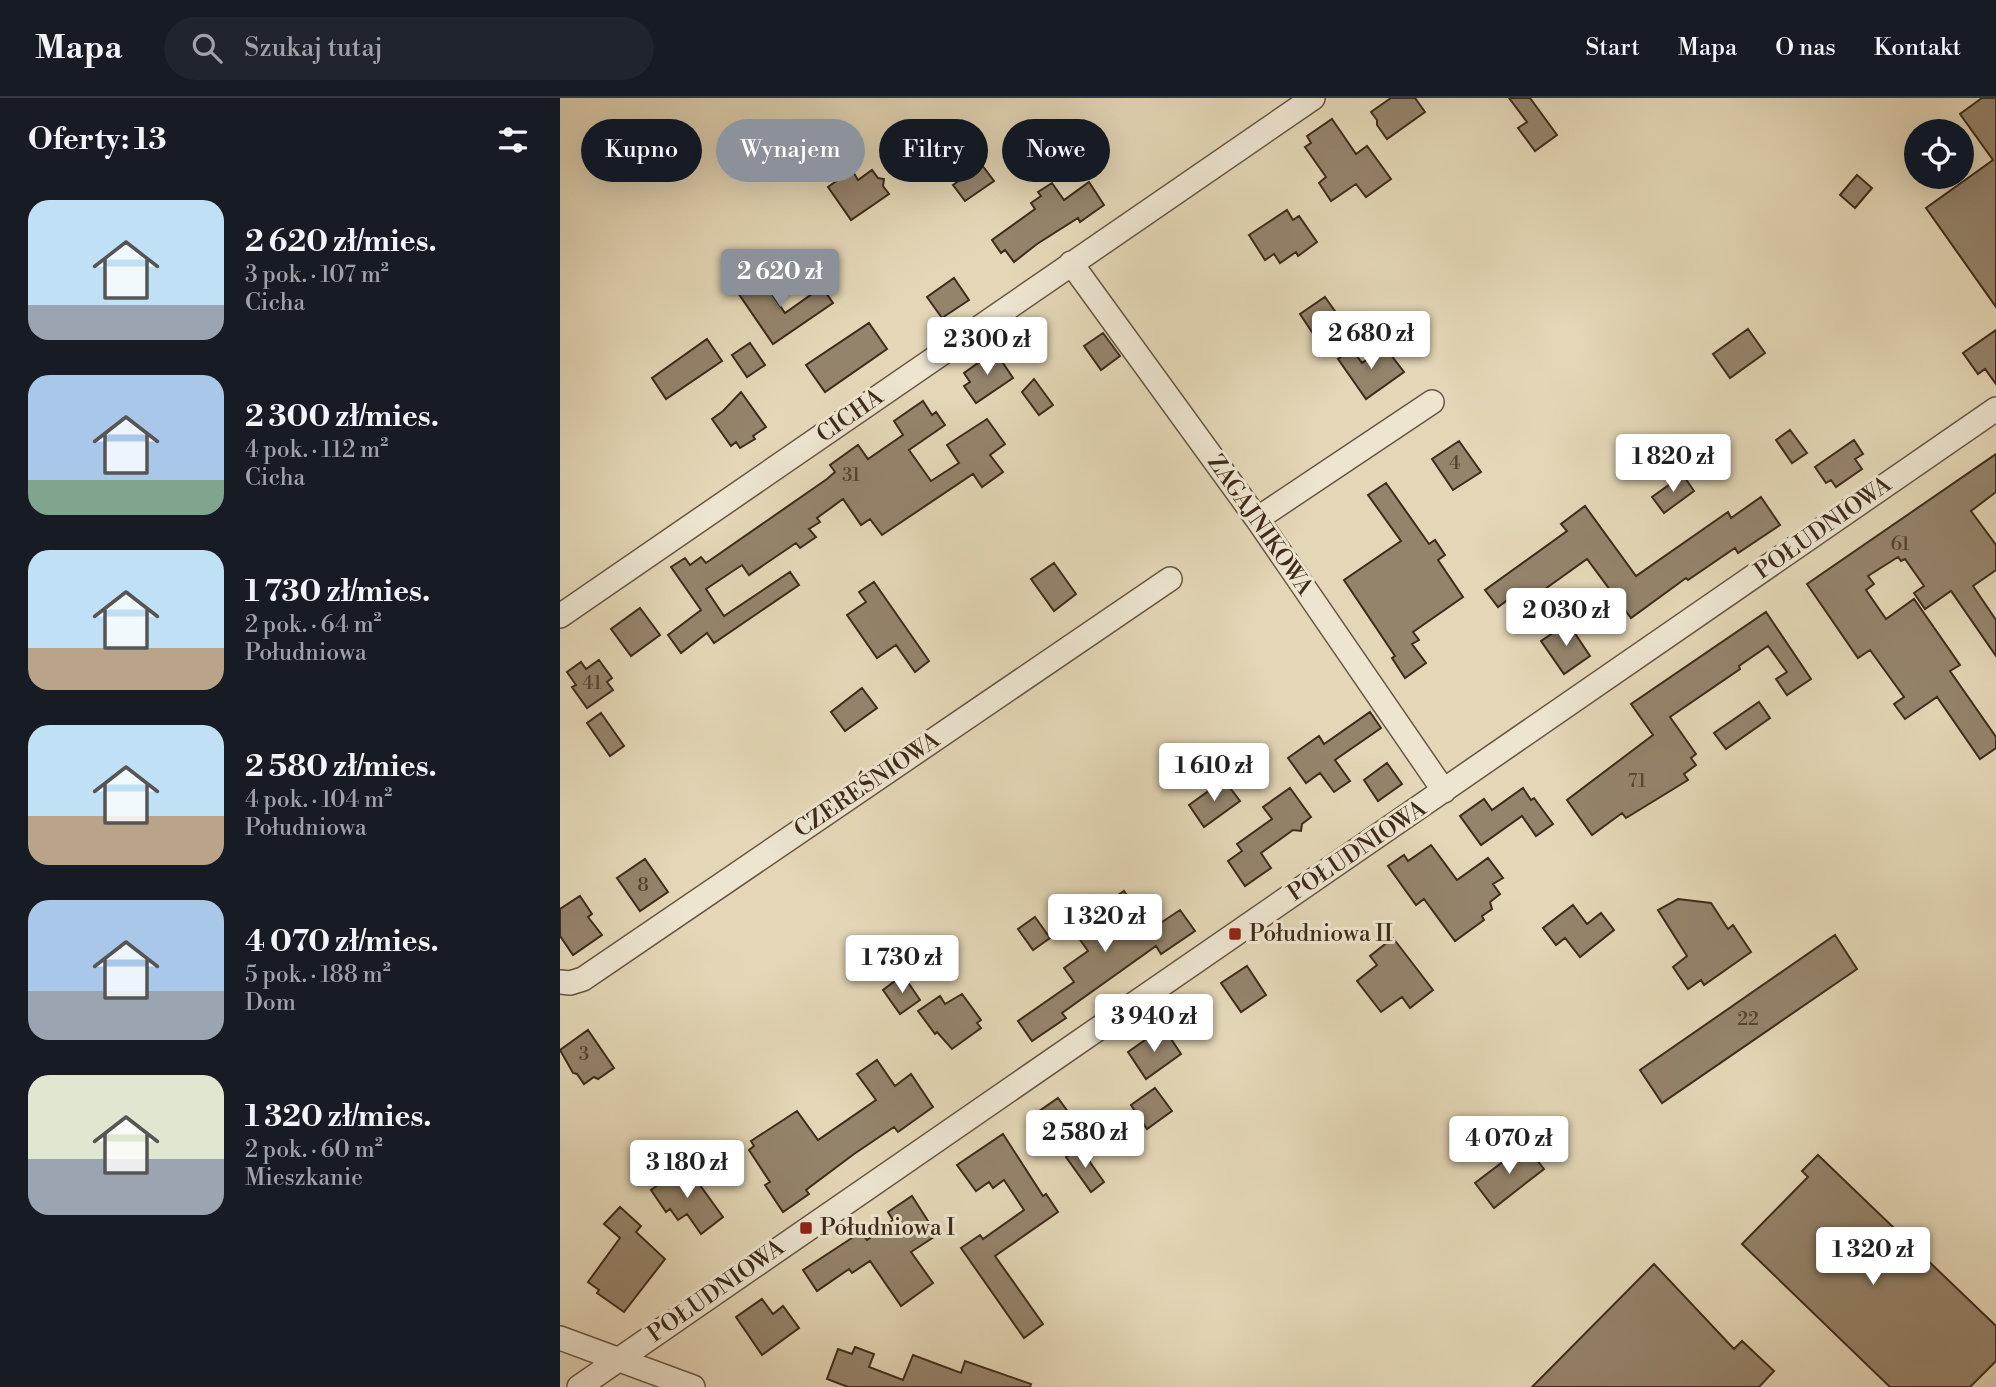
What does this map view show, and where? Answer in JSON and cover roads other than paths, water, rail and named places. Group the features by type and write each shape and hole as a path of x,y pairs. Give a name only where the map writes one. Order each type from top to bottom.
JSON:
{"street":[{"name":"CICHA","path":"560,616 1313,98"},
{"name":"ZAGAJNIKOWA","path":"1070,263 1257,519 1444,791"},
{"path":"1257,519 1432,402"},
{"name":"POŁUDNIOWA","path":"579,1387 1996,409"},
{"name":"CZEREŚNIOWA","path":"560,982 570,983 583,979 1170,579"},
{"path":"560,1338 693,1387"}],"place":[{"name":"Południowa II","path":"1235,934"},
{"name":"Południowa I","path":"806,1228"}]}
